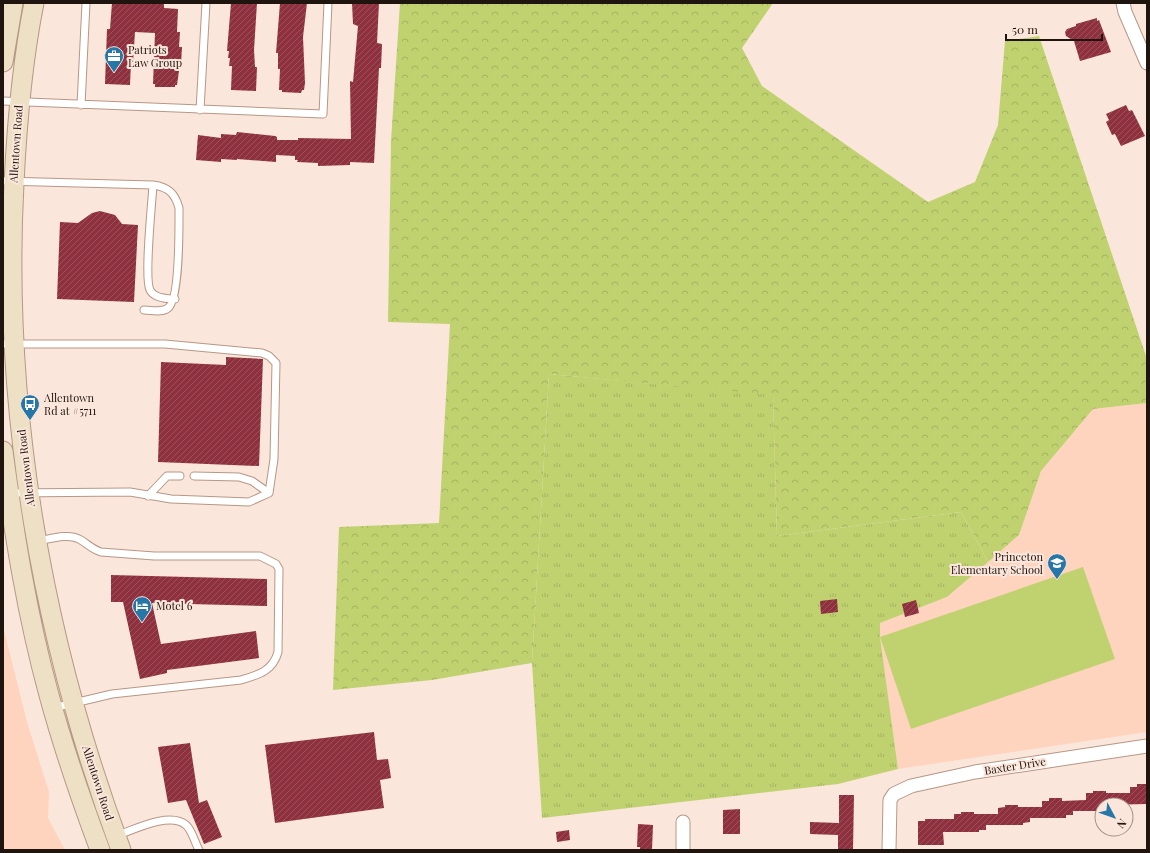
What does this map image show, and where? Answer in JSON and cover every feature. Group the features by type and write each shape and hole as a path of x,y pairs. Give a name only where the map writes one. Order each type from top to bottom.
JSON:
{"main road":[{"path":"3,62 13,3"},
{"name":"Allentown Road","path":"34,3 24,60 11,101 9,181 11,255 8,344 28,493 26,543 40,661 52,708 100,850"},
{"name":"Allentown Road","path":"3,451 8,493 52,620 92,770 118,843"}],"street":[{"path":"1123,3 1125,12 1147,63"},
{"name":"Baxter Drive","path":"889,850 890,800 894,794 911,786 974,772 1147,746"},
{"path":"683,822 683,850"}],"lane":[{"path":"81,105 86,3"},
{"path":"200,110 206,3"},
{"path":"11,101 323,114 328,3"},
{"path":"9,181 154,185 169,190 177,199 179,208 178,264 175,299 170,308 164,311 144,310"},
{"path":"154,185 147,275 150,290 156,296 175,299"},
{"path":"8,344 165,344 262,353 269,356 276,363 276,387 274,459 269,493"},
{"path":"148,496 167,476 180,476"},
{"path":"194,476 240,477 252,481 269,493"},
{"path":"8,493 130,492 171,499 249,502 269,493"},
{"path":"26,543 72,536 81,540 93,550 101,552 154,556 260,556 276,564 279,569 278,652 276,660 268,670 241,680 112,694 52,708"},
{"path":"118,843 162,820 178,821 186,825 199,850"}],"shaded area":[{"name":"Princeton Elementary School","path":"1147,403 1147,732 898,769 880,637 880,623 947,597 1019,535 1041,471 1093,409"},
{"path":"3,626 27,722 49,792 48,818 65,850 3,850"}],"green space":[{"path":"400,3 773,3 742,48 762,86 928,202 975,182 998,125 1005,41 1039,36 1147,359 1147,403 1093,409 1041,471 1019,535 988,562 961,512 777,536 773,396 549,374 532,663 432,680 333,690 339,527 439,523 450,324 388,322 391,141"},
{"path":"549,374 773,395 777,536 961,512 988,562 947,597 880,623 880,637 898,769 838,784 542,818 532,663"},
{"path":"1083,567 1115,659 911,729 880,637"}],"building":[{"path":"112,3 164,3 164,8 178,9 177,32 180,32 179,47 182,47 181,64 177,85 175,85 175,87 155,87 155,84 153,84 155,33 135,32 130,85 105,84 107,29 110,29"},
{"path":"231,3 257,3 254,50 255,67 257,67 256,91 231,90 232,66 229,66 230,58 228,58 229,51 227,51"},
{"path":"280,3 307,3 303,37 305,83 304,90 302,90 301,93 282,92 282,90 279,90 280,69 278,69 278,53 276,53"},
{"path":"352,3 379,3 377,43 382,44 381,68 379,68 374,163 350,162 350,165 318,166 318,163 297,162 298,160 295,160 295,156 276,155 276,162 237,159 221,159 221,162 196,160 198,135 221,138 221,134 236,135 237,132 275,136 277,137 277,140 298,140 298,138 351,139 350,81 353,82 358,26 353,24"},
{"path":"1097,18 1111,52 1080,61 1074,41 1066,36 1065,32 1067,29 1076,26 1076,24"},
{"path":"1126,105 1129,111 1132,110 1145,136 1121,146 1115,134 1112,135 1106,122 1109,120 1106,114"},
{"path":"100,211 115,215 122,224 138,225 134,302 57,299 60,222 78,223 92,213"},
{"path":"226,357 263,359 259,466 158,462 161,362 226,365"},
{"path":"111,575 267,579 267,606 152,603 161,644 256,631 259,658 167,670 167,673 140,679 123,602 111,602"},
{"path":"837,599 838,612 821,614 820,601"},
{"path":"916,600 919,613 905,617 902,604"},
{"path":"374,732 377,760 388,759 391,778 380,780 384,808 275,823 265,745"},
{"path":"190,743 199,803 207,800 222,837 204,844 186,800 168,803 158,747"},
{"path":"1137,784 1147,784 1147,804 1134,804 1134,797 1094,797 1094,811 1073,811 1073,815 1066,815 1066,818 1030,818 1030,822 1023,823 1023,825 986,825 986,830 979,830 979,832 943,832 944,845 918,845 918,821 925,821 925,819 954,819 954,814 961,814 961,812 974,812 974,814 998,814 998,808 1005,807 1005,805 1018,805 1018,807 1042,807 1042,801 1049,801 1049,798 1062,798 1062,801 1086,800 1086,793 1093,793 1093,791 1106,791 1106,793 1130,793 1130,787 1137,787"},
{"path":"839,795 854,795 853,850 838,850 838,835 810,834 810,822 839,823"},
{"path":"740,809 740,834 723,834 723,810"},
{"path":"638,824 653,825 652,850 640,850 640,847 637,847"},
{"path":"569,830 570,840 557,842 556,832"}],"place":[{"name":"Patriots Law Group","path":"114,73"},
{"name":"Allentown Rd at #5711","path":"30,421"},
{"name":"Princeton Elementary School","path":"1057,580"},
{"name":"Motel 6","path":"142,623"}]}
